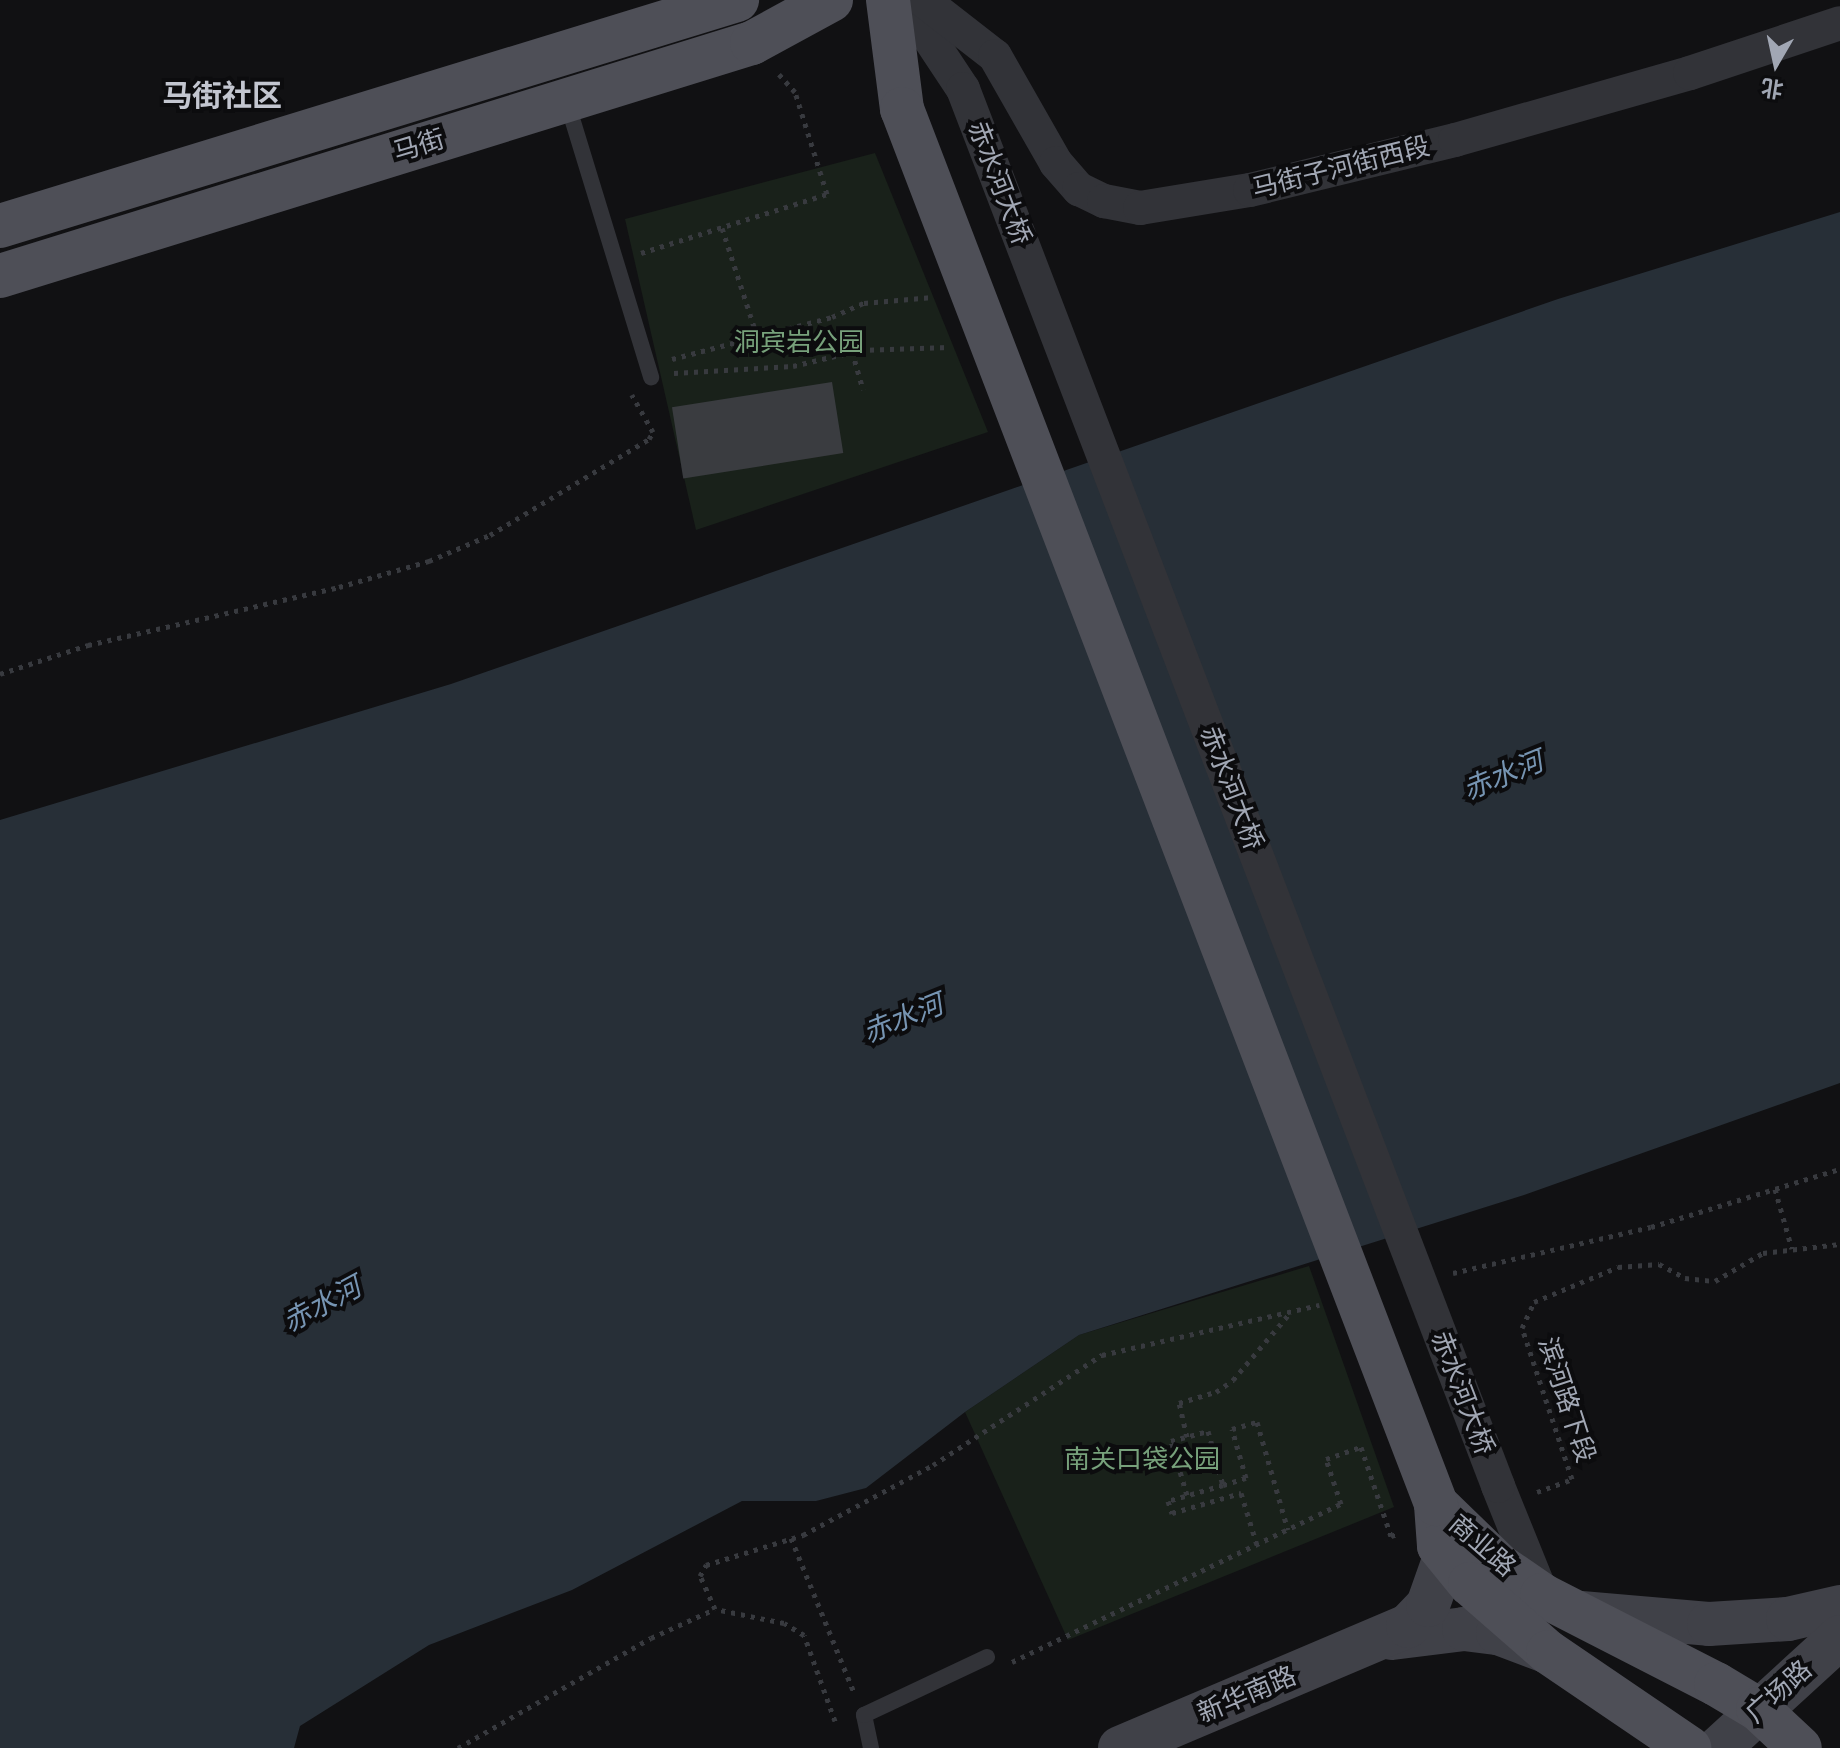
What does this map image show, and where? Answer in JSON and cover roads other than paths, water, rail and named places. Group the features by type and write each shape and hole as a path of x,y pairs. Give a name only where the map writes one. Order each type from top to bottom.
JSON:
{"main road":[{"name":"马街","path":"0,226 737,0"},
{"name":"马街","path":"0,276 752,43 831,0"},
{"path":"888,0 902,109 1439,1527 1420,1616 1374,1642"},
{"name":"商业路","path":"1439,1527 1554,1603 1758,1709 1800,1748"},
{"name":"商业路","path":"1439,1527 1548,1652 1689,1748"},
{"path":"1554,1603 1696,1624 1788,1619 1840,1607"},
{"path":"1374,1642 1464,1629 1498,1633 1548,1652"},
{"name":"广场路","path":"1719,1748 1840,1637"},
{"name":"新华南路","path":"1120,1748 1374,1642"}],"street":[{"name":"赤水河大桥","path":"904,0 963,89 1502,1495 1554,1603"},
{"name":"马街子河街西段","path":"923,0 995,56 1056,163 1079,189 1104,201 1140,208 1250,190 1455,140 1690,73 1840,23"}],"lane":[{"path":"566,101 650,371"},
{"path":"871,1748 864,1715 992,1663"}],"water":[{"name":"赤水河","path":"1840,212 1840,1083 1524,1195 1079,1335 965,1412 866,1488 816,1501 742,1501 572,1590 429,1645 300,1726 294,1748 0,1748 0,820 451,684 1558,299"}],"district":[{"name":"马街社区","path":"222,96"}],"park label":[{"name":"洞宾岩公园","path":"799,343"},
{"name":"南关口袋公园","path":"1142,1460"}]}
